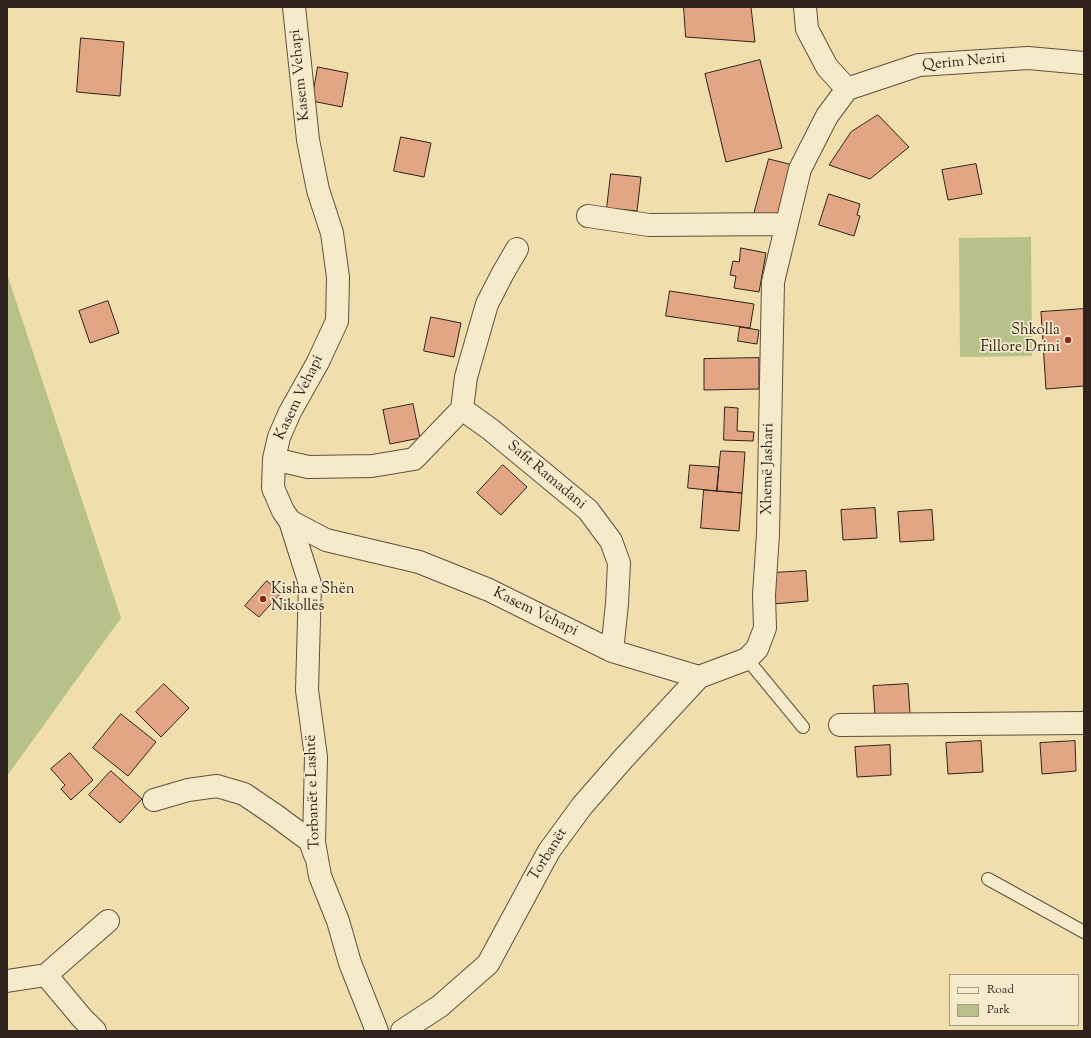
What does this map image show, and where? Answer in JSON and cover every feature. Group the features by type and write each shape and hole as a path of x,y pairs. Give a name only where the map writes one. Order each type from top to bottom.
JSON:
{"street":[{"name":"Kasem Vehapi","path":"294,7 308,140 318,190 332,233 337,270 337,321 318,362 290,412 279,437 274,459 273,488 283,511 290,522 326,540 419,562 482,587 612,651 699,677"},
{"path":"805,7 807,29 827,67 847,89"},
{"name":"Qerim Neziri","path":"847,89 920,65 1028,58 1084,63"},
{"name":"Xhemë Jashari","path":"747,659 757,649 765,628 764,595 768,534 773,282 800,169 827,116 847,89"},
{"path":"588,216 649,224 787,224"},
{"path":"274,459 308,467 372,466 414,459 462,409 466,377 487,304 517,250"},
{"name":"Safit Ramadani","path":"462,409 490,429 588,510 611,541 619,563 617,604 612,651"},
{"name":"Torbanët e Lashtë","path":"290,522 310,584 307,690 316,757 314,842 320,876 338,921 350,963 377,1031"},
{"path":"699,677 747,659"},
{"name":"Torbanët","path":"402,1031 440,1006 488,964 549,851 582,806 623,759 699,677"},
{"path":"840,725 1084,723"},
{"path":"154,800 188,790 217,786 244,794 310,841 318,862"},
{"path":"7,981 46,975 108,921"},
{"path":"46,975 82,1018 96,1031"}],"lane":[{"path":"747,659 803,727"},
{"path":"988,879 1084,932"}],"green space":[{"path":"1031,237 1032,356 960,357 959,238"},
{"path":"7,274 121,618 7,776"}],"building":[{"path":"684,7 751,7 755,42 686,37"},
{"path":"81,38 124,42 120,96 77,92"},
{"path":"760,60 782,148 726,162 705,74"},
{"path":"318,67 348,73 342,107 312,101"},
{"path":"878,115 909,147 870,179 829,165 851,132"},
{"path":"401,137 431,143 424,177 394,171"},
{"path":"769,159 793,165 779,220 754,214"},
{"path":"976,164 982,194 948,200 942,170"},
{"path":"611,174 641,177 637,211 607,208"},
{"path":"829,194 860,204 857,215 860,216 854,236 819,225"},
{"path":"741,248 766,253 759,292 734,288 736,276 730,275 733,261 739,262"},
{"path":"670,291 754,304 750,328 666,316"},
{"path":"108,301 119,333 90,343 79,311"},
{"path":"1084,309 1084,386 1046,389 1041,312"},
{"path":"431,317 461,323 454,357 424,351"},
{"path":"740,327 759,330 757,344 738,341"},
{"path":"759,358 759,389 704,390 704,359"},
{"path":"413,404 420,438 390,444 383,410"},
{"path":"725,407 738,408 737,431 754,432 753,441 724,440"},
{"path":"721,451 745,452 742,493 717,491"},
{"path":"503,465 527,487 501,515 477,493"},
{"path":"690,465 719,467 717,491 688,488"},
{"path":"704,490 742,493 739,531 701,528"},
{"path":"875,508 877,538 843,540 841,510"},
{"path":"932,510 934,540 900,542 898,512"},
{"path":"806,571 808,601 773,604 772,573"},
{"name":"Kisha e Shën Nikollës","path":"267,581 281,593 259,617 245,606"},
{"path":"164,684 189,708 161,737 136,712"},
{"path":"908,684 910,714 875,716 873,686"},
{"path":"121,714 156,742 128,776 93,748"},
{"path":"981,741 983,772 948,774 946,743"},
{"path":"1075,741 1076,771 1042,774 1040,743"},
{"path":"890,745 891,775 857,777 855,747"},
{"path":"70,753 93,780 71,800 61,789 65,785 51,769"},
{"path":"111,771 142,799 120,823 89,795"}],"place":[{"name":"Shkolla Fillore Drini","path":"1068,340"},
{"name":"Kisha e Shën Nikollës","path":"263,599"}]}
